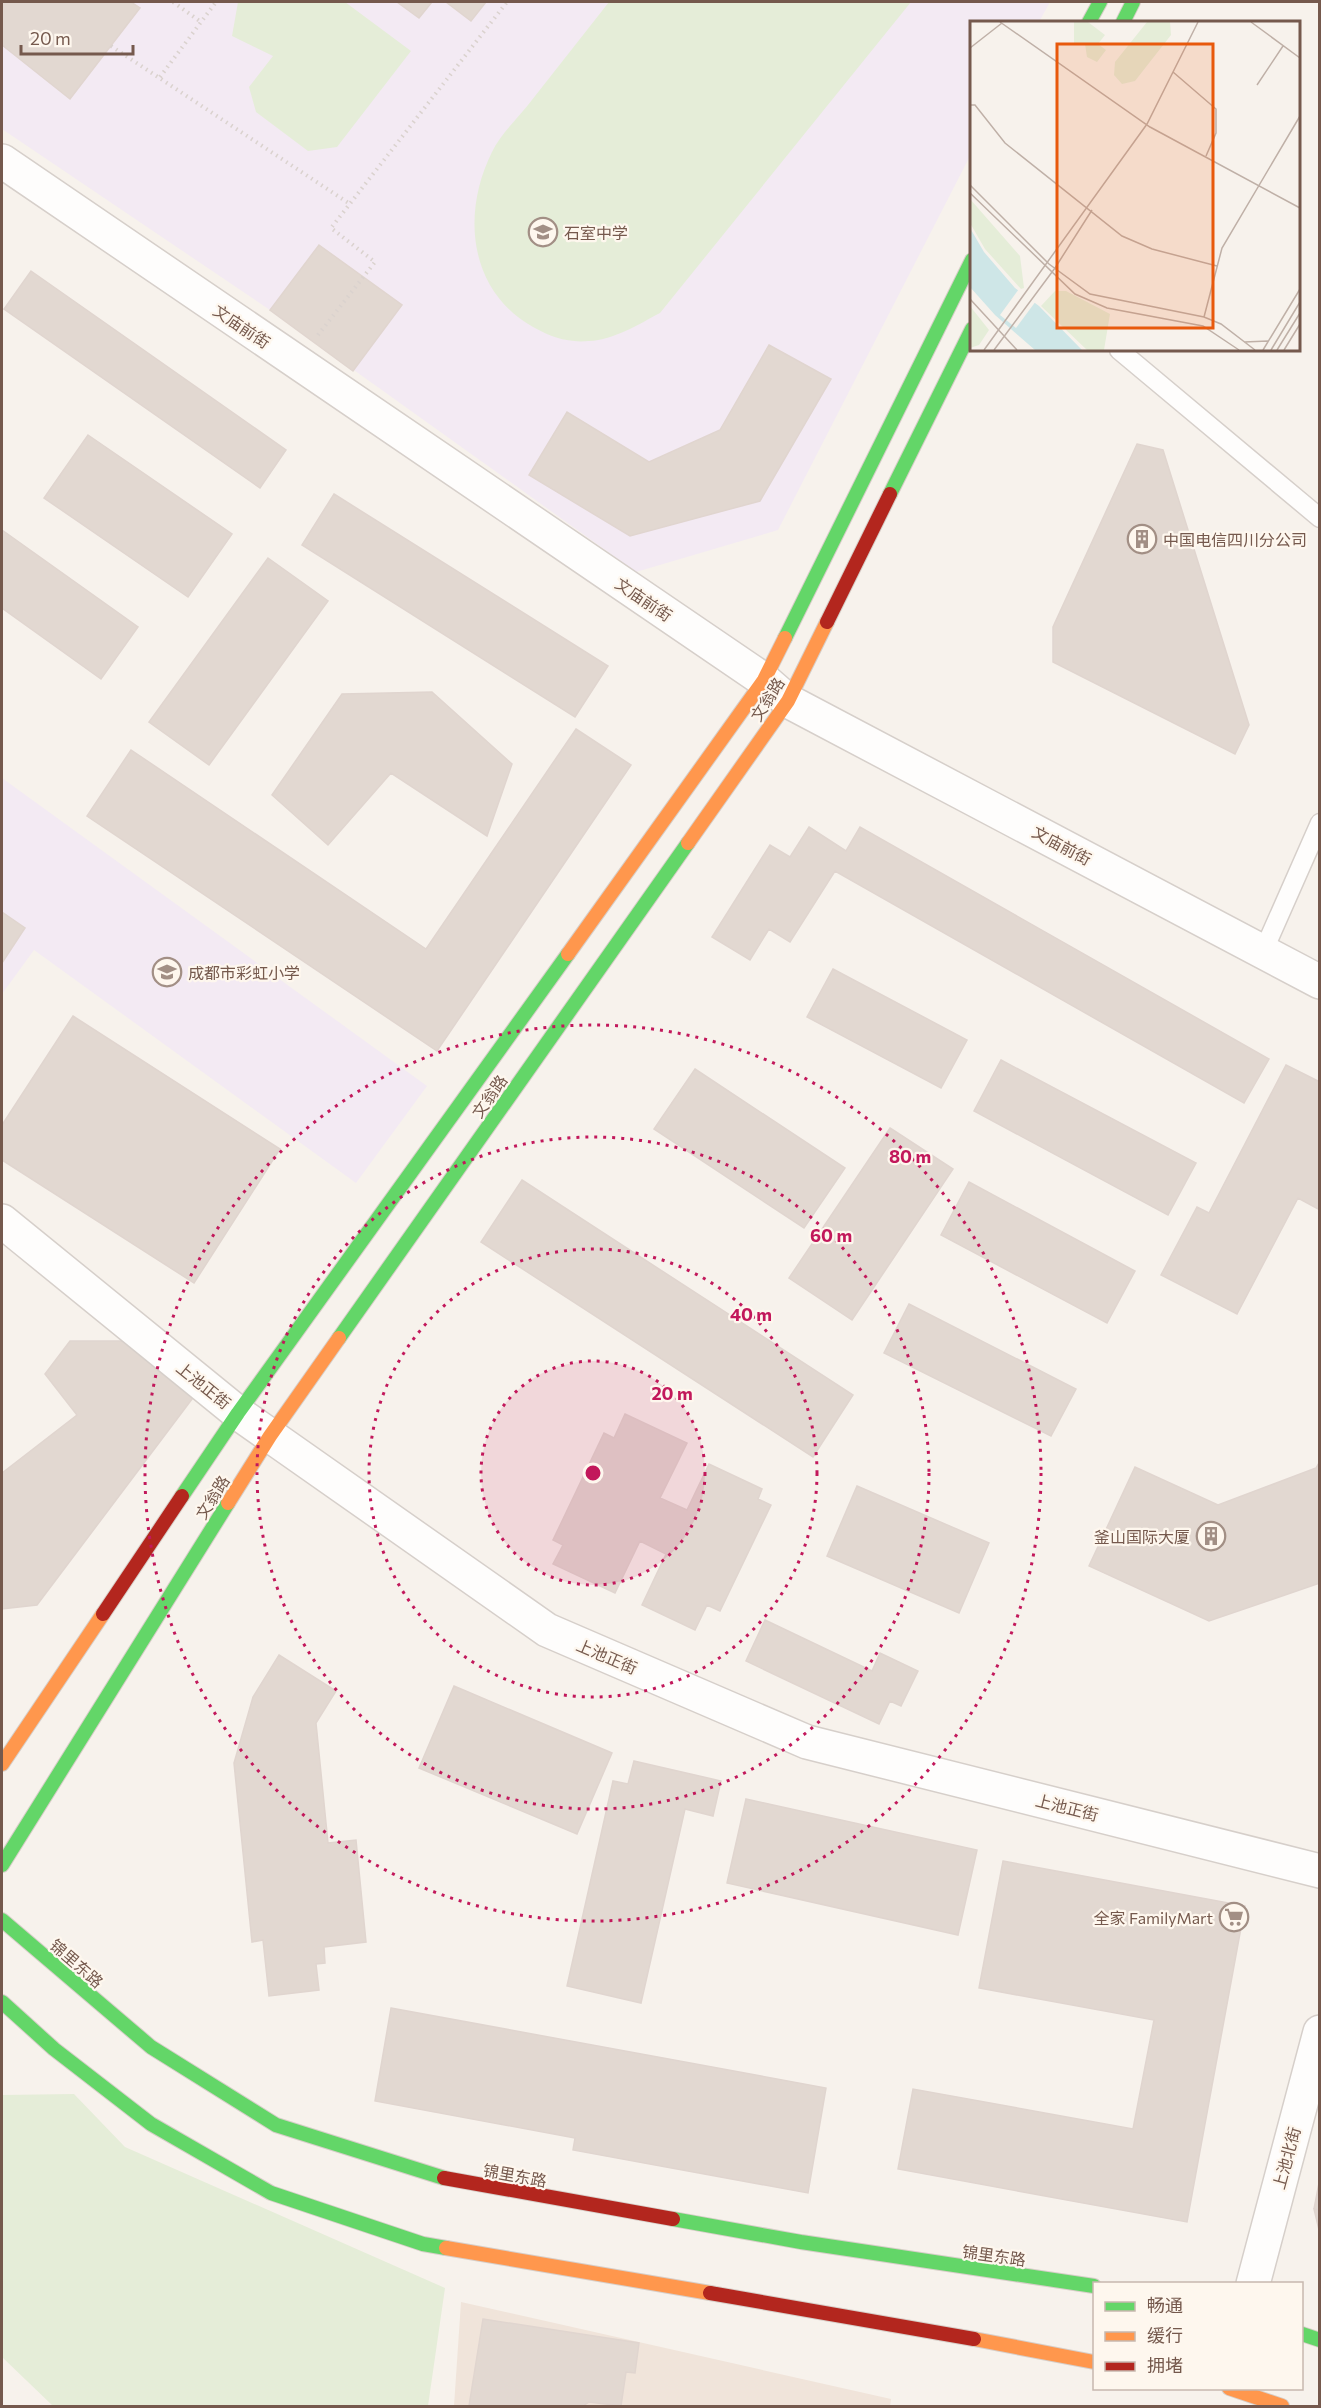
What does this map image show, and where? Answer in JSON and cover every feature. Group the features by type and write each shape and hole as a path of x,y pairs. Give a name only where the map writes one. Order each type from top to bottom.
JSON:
{"main road":[{"path":"1090,21 1100,2"},
{"path":"1124,21 1133,2"},
{"name":"文翁路","path":"2,1764 238,1413 764,680 970,264"},
{"name":"文翁路","path":"2,1865 270,1436 788,701 970,333"},
{"name":"锦里东路","path":"2,1920 151,2047 276,2125 437,2177 801,2242 1093,2286"},
{"path":"2,2002 54,2049 161,2130 272,2193 412,2240 910,2327 1093,2362"},
{"path":"1303,2334 1320,2340"},
{"path":"1235,2390 1282,2406"}],"street":[{"name":"文庙前街","path":"2,161 764,680 788,701 1320,982"},
{"name":"上池正街","path":"2,1221 238,1413 546,1630 807,1742 1320,1871"},
{"name":"上池北街","path":"1253,2282 1320,2032"}],"lane":[{"path":"1120,351 1320,518"},
{"path":"1263,952 1320,824"}],"path":[{"path":"173,2 201,22"},
{"path":"160,77 216,2"},
{"path":"296,363 375,262 331,228 507,2"},
{"path":"111,46 350,204"}],"shaded area":[{"name":"石室中学","path":"2,2 1050,2 1040,21 970,21 970,156 778,530 636,572 270,310 2,129"},
{"name":"成都市彩虹小学","path":"2,778 427,1086 356,1183 34,950 2,994"},
{"path":"461,2302 891,2399 890,2406 454,2406"}],"green space":[{"path":"238,2 345,2 411,51 337,147 308,151 256,112 249,87 273,56 232,36"},
{"path":"609,2 911,2 660,313 608,338 574,341 553,336 533,327 512,312 495,293 484,272 477,249 474,225 476,200 482,176 499,140"},
{"path":"74,2094 125,2147 445,2288 428,2406 53,2406 2,2357 2,2095"}],"building":[{"path":"2,2 131,2 140,8 70,99 2,45"},
{"path":"397,2 432,2 419,18"},
{"path":"446,2 486,2 471,21"},
{"path":"319,245 402,305 353,371 270,310"},
{"path":"31,271 286,450 260,488 4,309"},
{"path":"769,345 831,379 760,501 630,536 529,475 567,412 649,462 720,430"},
{"path":"88,435 232,534 188,597 44,498"},
{"name":"中国电信四川分公司","path":"1137,444 1163,450 1249,725 1235,754 1053,662 1053,627"},
{"path":"334,494 608,666 575,717 302,545"},
{"path":"2,530 138,627 101,679 2,608"},
{"path":"268,558 328,601 209,765 149,722"},
{"path":"432,692 512,764 487,836 391,773 328,845 272,795 342,694"},
{"path":"576,729 631,765 437,1051 87,816 131,750 426,949"},
{"path":"809,827 846,851 860,827 1269,1059 1244,1103 835,871 790,942 769,929 750,960 712,937 770,845 790,857"},
{"path":"2,912 25,928 2,963"},
{"path":"833,969 967,1040 941,1088 807,1017"},
{"path":"73,1016 280,1149 194,1283 2,1160 2,1125"},
{"path":"1001,1060 1196,1163 1168,1215 974,1111"},
{"path":"1286,1065 1320,1082 1320,1210 1298,1198 1237,1314 1161,1275 1197,1207 1209,1213"},
{"path":"695,1069 845,1168 804,1228 654,1129"},
{"path":"890,1128 953,1169 852,1320 789,1278"},
{"path":"522,1180 853,1395 813,1457 481,1242"},
{"path":"969,1182 1135,1271 1107,1323 941,1235"},
{"path":"909,1304 1076,1389 1051,1436 884,1353"},
{"path":"70,1341 131,1341 195,1395 37,1605 2,1609 2,1473 77,1415 45,1374"},
{"path":"625,1414 687,1443 660,1498 687,1510 709,1464 762,1489 758,1499 771,1505 720,1611 707,1605 695,1630 642,1605 666,1554 640,1541 615,1593 553,1564 563,1545 553,1540 604,1433 614,1438"},
{"name":"釜山国际大厦","path":"1320,1461 1320,1583 1209,1621 1089,1566 1135,1467 1218,1505 1316,1468"},
{"path":"857,1486 989,1543 959,1613 827,1556"},
{"path":"765,1620 872,1671 880,1653 918,1671 901,1706 890,1701 879,1724 746,1661"},
{"path":"279,1655 336,1691 316,1723 328,1843 356,1840 366,1942 324,1947 325,1963 316,1964 319,1990 269,1996 263,1940 252,1942 234,1763 253,1697"},
{"path":"454,1686 612,1753 577,1834 419,1768"},
{"path":"634,1761 721,1781 713,1816 685,1809 641,2003 567,1986 613,1781 628,1784"},
{"path":"746,1799 977,1850 958,1935 727,1883"},
{"path":"1003,1861 1245,1906 1187,2222 898,2169 913,2089 1133,2129 1154,2020 979,1988"},
{"path":"391,2008 826,2088 808,2193 573,2150 575,2138 375,2101"},
{"path":"1320,2178 1320,2210 1314,2209"},
{"path":"1314,2209 1320,2210 1320,2234"},
{"path":"483,2319 639,2343 635,2373 626,2372 621,2406 589,2402 583,2406 469,2406"}],"traffic: fast":[{"path":"1090,21 1100,2"},
{"path":"1124,21 1133,2"},
{"path":"785,638 970,264"},
{"path":"890,494 970,333"},
{"path":"339,1338 688,843"},
{"path":"182,1496 238,1413 568,954"},
{"path":"2,1865 228,1503"},
{"path":"2,1920 151,2047 276,2125 444,2178"},
{"path":"2,2002 54,2049 151,2124 271,2193 423,2244 446,2248"},
{"path":"673,2219 801,2242 1093,2286"},
{"path":"1303,2334 1320,2340"}],"traffic: slow":[{"path":"688,843 788,701 827,622"},
{"path":"568,954 764,680 785,638"},
{"path":"228,1503 270,1436 339,1338"},
{"path":"2,1764 103,1614"},
{"path":"446,2248 710,2293"},
{"path":"974,2339 1093,2362"},
{"path":"1235,2390 1282,2406"}],"traffic: jam":[{"path":"827,622 890,494"},
{"path":"103,1614 182,1496"},
{"path":"444,2178 673,2219"},
{"path":"710,2293 974,2339"}],"place":[{"name":"石室中学","path":"543,232"},
{"name":"中国电信四川分公司","path":"1142,539"},
{"name":"成都市彩虹小学","path":"167,972"},
{"name":"釜山国际大厦","path":"1211,1536"},
{"name":"全家 FamilyMart","path":"1234,1917"}]}
